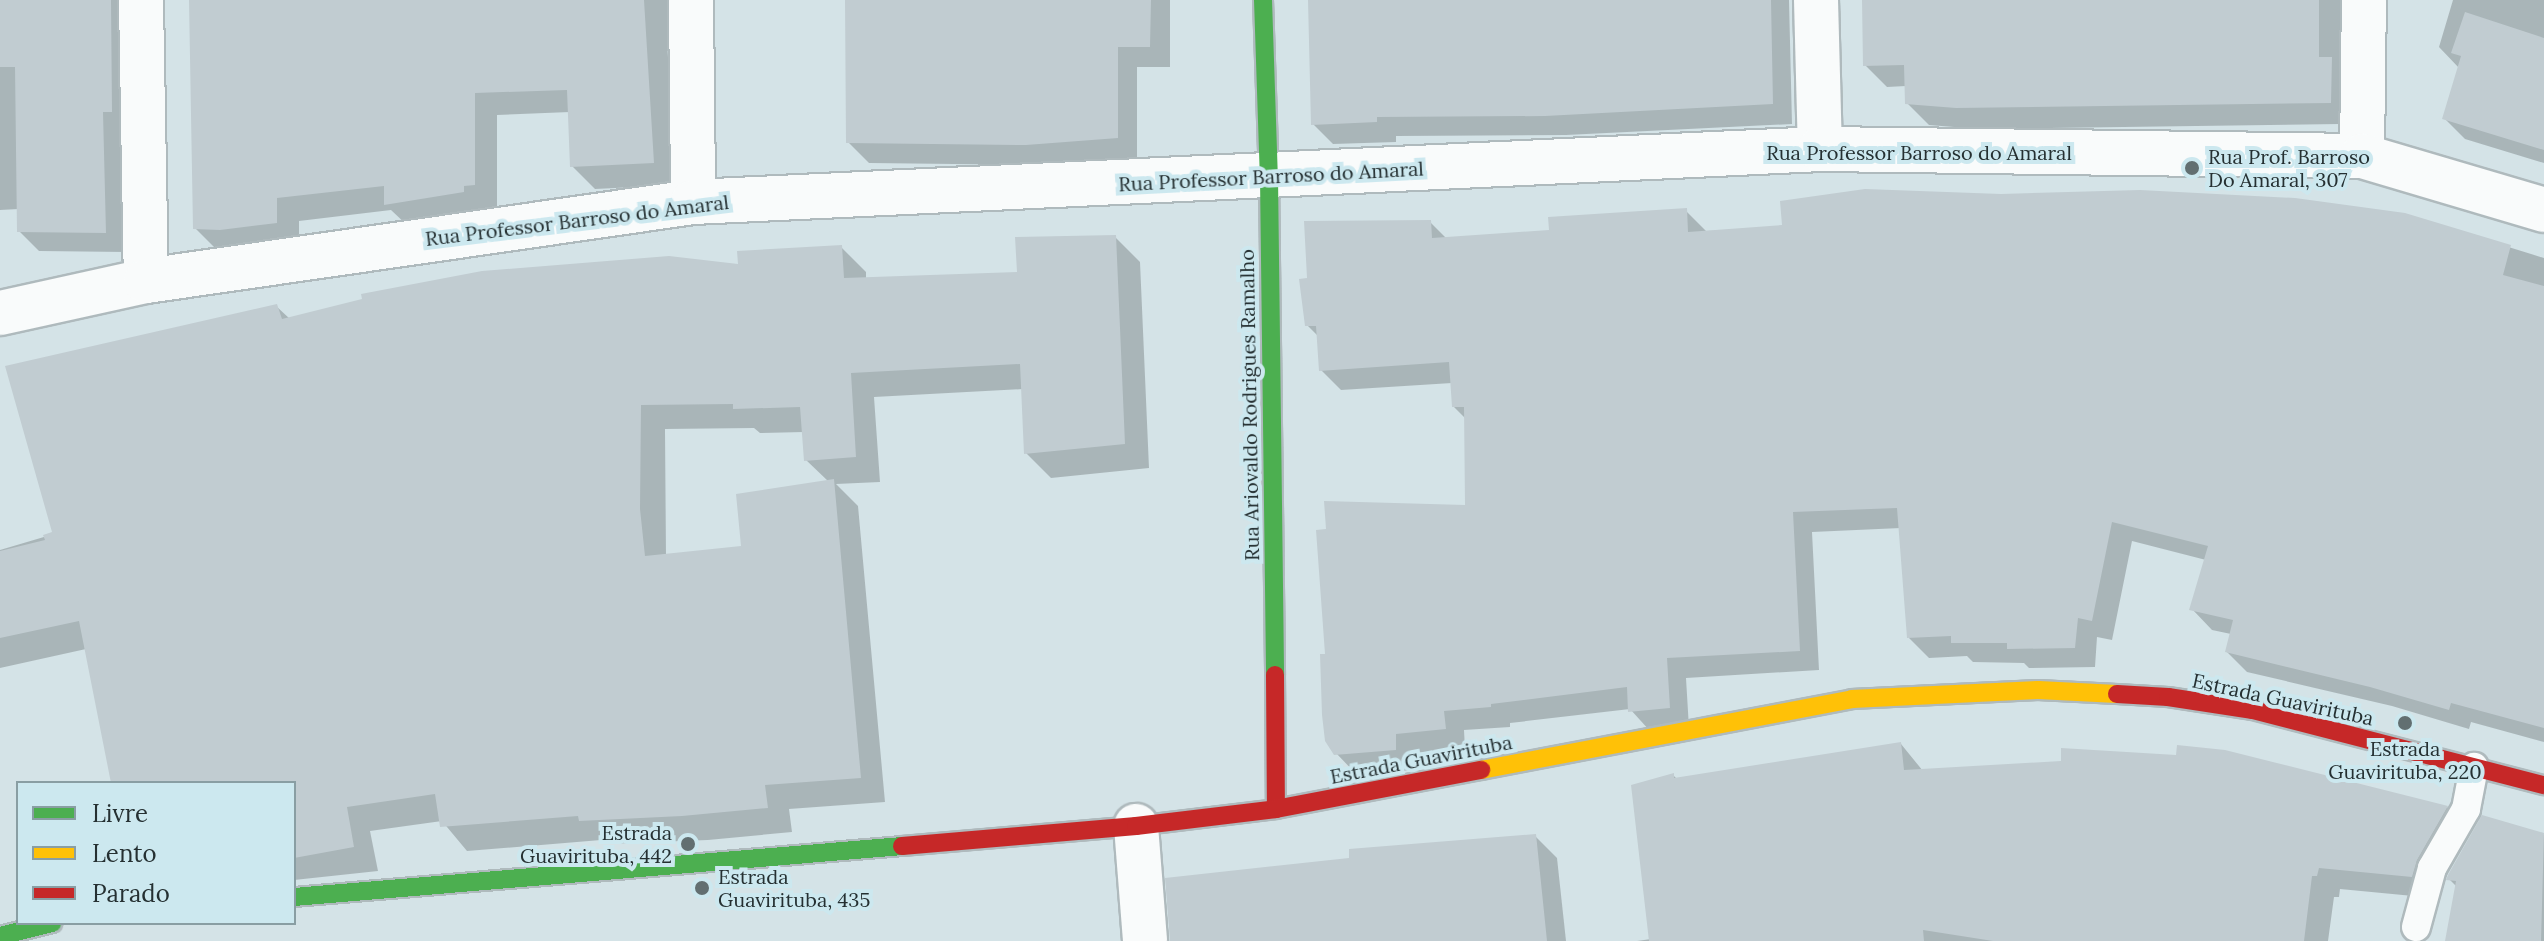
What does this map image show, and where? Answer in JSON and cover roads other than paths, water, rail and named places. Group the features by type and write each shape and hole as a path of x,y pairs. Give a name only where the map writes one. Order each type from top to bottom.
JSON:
{"street":[{"path":"141,0 146,281"},
{"path":"691,0 693,202"},
{"name":"Rua Ariovaldo Rodrigues Ramalho","path":"1263,0 1269,177 1276,809"},
{"path":"1816,0 1820,149"},
{"path":"2362,156 2364,0"},
{"name":"Rua Professor Barroso do Amaral","path":"0,313 146,281 693,202 1820,149 2362,156 2544,210"},
{"name":"Estrada Guavirituba","path":"296,897 1136,826 1276,809 1852,699 2038,690 2168,697 2253,710 2544,785"},
{"path":"1136,826 1145,941"},
{"path":"0,936 44,925"}],"lane":[{"path":"2416,927 2432,868 2466,809 2474,767"}],"place":[{"name":"Rua Prof. Barroso Do Amaral, 307","path":"2192,168"},
{"name":"Estrada Guavirituba, 220","path":"2405,723"},
{"name":"Estrada Guavirituba, 442","path":"688,844"},
{"name":"Estrada Guavirituba, 435","path":"702,888"}]}
